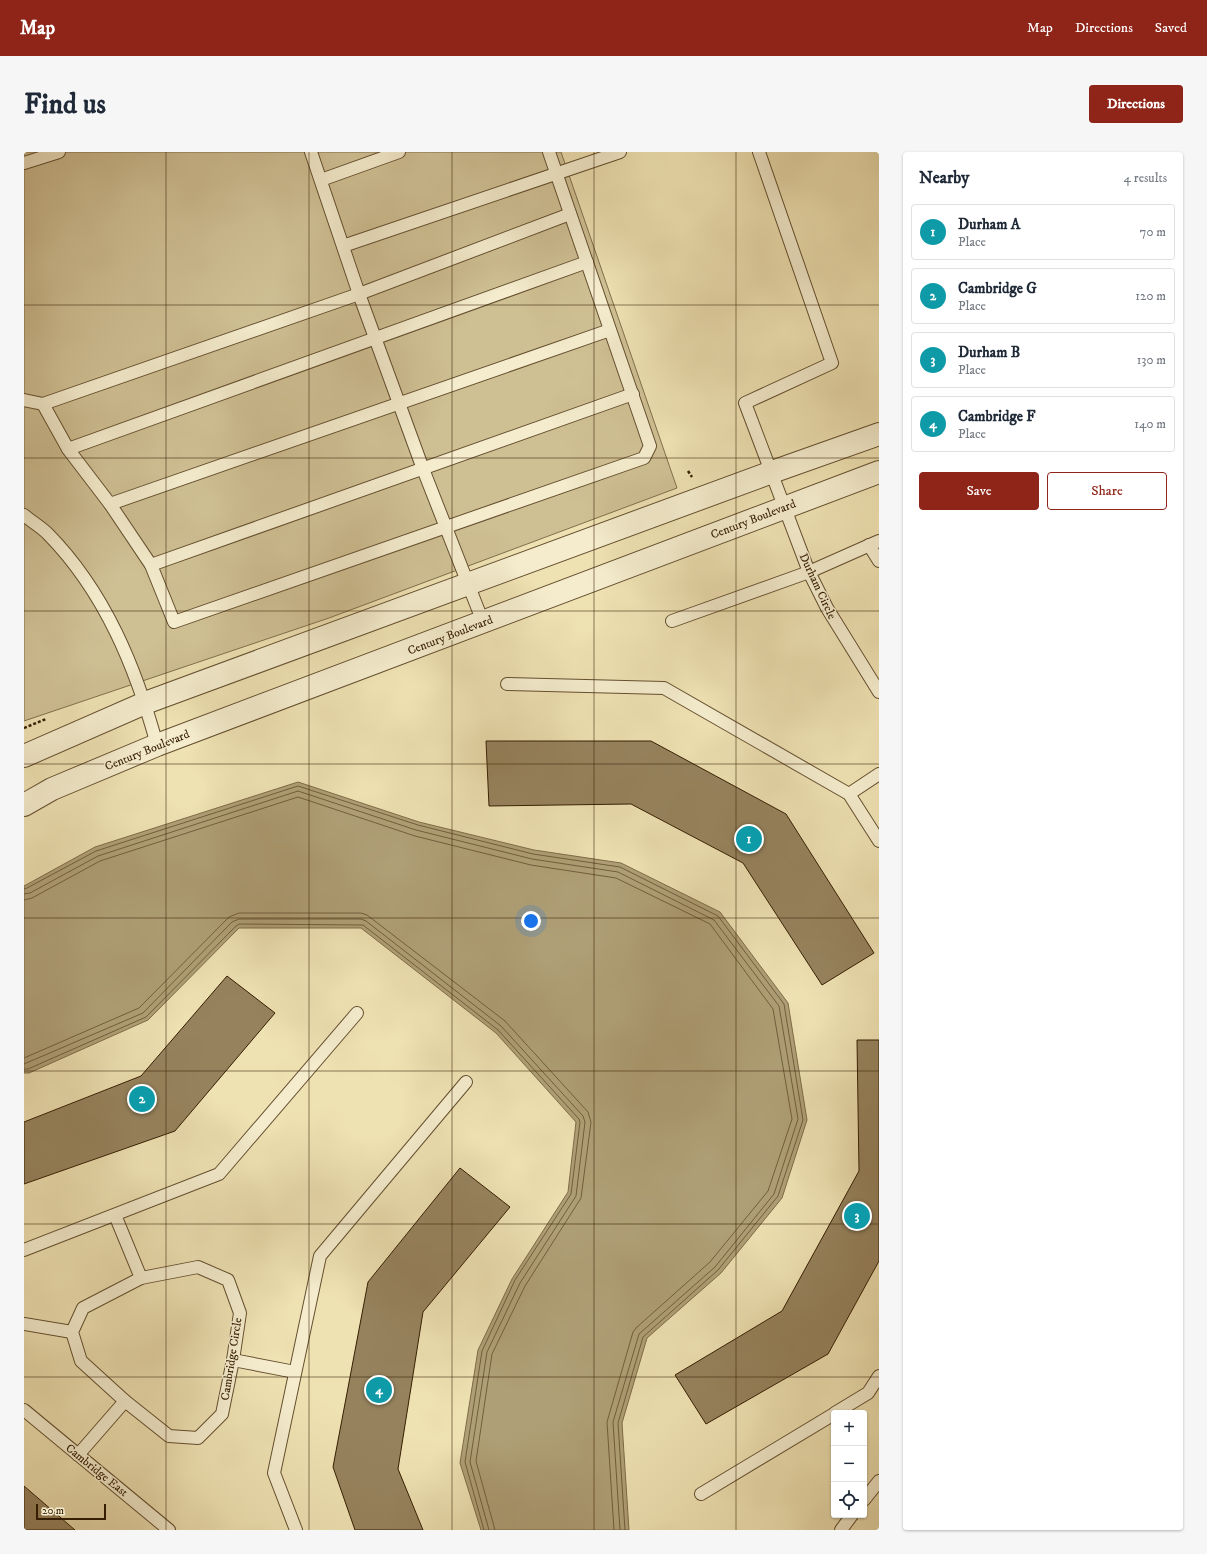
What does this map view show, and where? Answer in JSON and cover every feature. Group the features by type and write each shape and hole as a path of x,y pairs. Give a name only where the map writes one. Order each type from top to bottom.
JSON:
{"street":[{"path":"24,756 145,703 879,434"},
{"name":"Century Boulevard","path":"24,804 52,789 157,745 879,472"}],"lane":[{"path":"24,163 59,152"},
{"path":"311,152 359,294 423,469 483,622"},
{"path":"321,180 399,152"},
{"path":"43,404 68,449 110,504 151,565 174,622 644,458 650,446 549,152"},
{"path":"343,246 620,152"},
{"name":"Durham Circle","path":"759,152 832,363 745,403 809,572 826,608 879,692"},
{"path":"24,400 43,404 359,294 570,214"},
{"path":"68,449 587,262"},
{"path":"110,504 610,330"},
{"path":"151,565 633,394"},
{"path":"24,515 47,534 79,569 104,607 122,644 145,703 157,745"},
{"path":"672,621 809,572 874,543 879,561"},
{"path":"508,684 664,688 849,794 879,841"},
{"path":"849,794 879,774"},
{"path":"24,1250 219,1174 357,1012"},
{"path":"296,1530 274,1473 320,1256 466,1082"},
{"path":"115,1215 141,1278"},
{"name":"Cambridge Circle","path":"198,1267 228,1280 240,1313 233,1360 222,1414 198,1438 169,1436 125,1401 81,1361 72,1332 83,1308 141,1278 198,1267"},
{"path":"24,1324 72,1332"},
{"path":"233,1360 295,1372"},
{"path":"840,1410 868,1393 879,1376"},
{"path":"78,1455 125,1401"},
{"name":"Cambridge East","path":"24,1410 169,1530"},
{"path":"701,1494 831,1415"},
{"path":"867,1496 879,1481"},
{"path":"841,1530 850,1518"}],"shaded area":[{"path":"24,152 561,152 677,488 329,618 24,721"}],"water":[{"path":"298,782 419,822 534,850 621,863 720,912 788,1003 807,1120 782,1198 721,1273 647,1338 622,1423 629,1530 481,1530 460,1463 478,1350 512,1279 568,1192 576,1122 496,1033 361,928 239,928 148,1020 29,1073 24,1073 24,886 95,847"}],"building":[{"path":"486,741 651,741 786,814 874,953 822,985 743,863 631,804 489,806"},
{"path":"227,976 275,1013 175,1131 24,1184 24,1122 141,1076"},
{"path":"857,1040 879,1040 879,1261 828,1354 706,1424 675,1375 782,1311 859,1171"},
{"path":"460,1168 510,1207 423,1312 398,1469 423,1530 355,1530 333,1467 368,1282"},
{"path":"24,1486 75,1530 24,1530"}],"place":[{"name":"Durham A","path":"749,839"},
{"name":"Cambridge G","path":"142,1099"},
{"name":"Durham B","path":"857,1216"},
{"name":"Cambridge F","path":"379,1390"}]}
